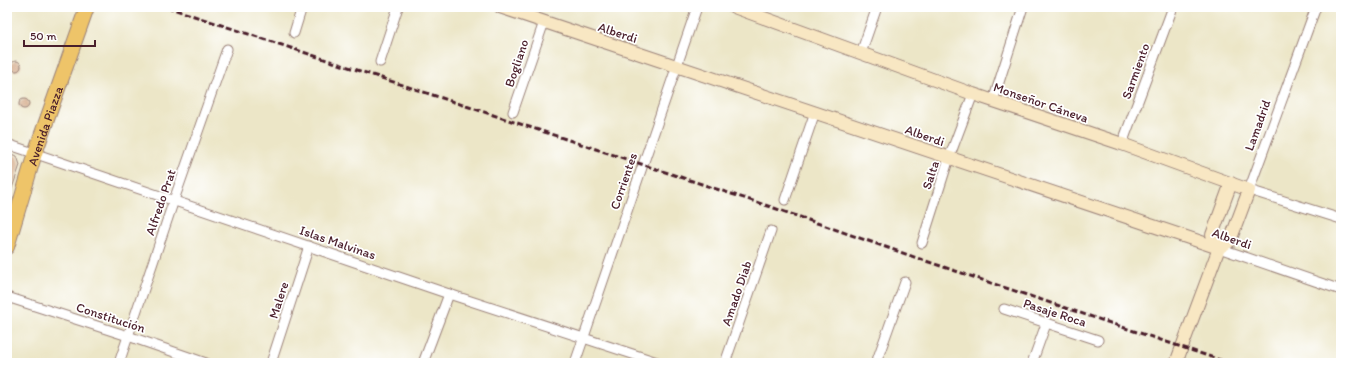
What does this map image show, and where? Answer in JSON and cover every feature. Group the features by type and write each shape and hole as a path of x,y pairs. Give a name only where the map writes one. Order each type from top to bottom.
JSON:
{"main road":[{"name":"Avenida Piazza","path":"7,247 35,153 87,7"}],"street":[{"path":"294,33 302,7"},
{"path":"380,62 398,7"},
{"name":"Alberdi","path":"500,7 1341,290"},
{"name":"Corrientes","path":"575,363 697,7"},
{"path":"861,53 877,7"},
{"path":"993,101 1023,7"},
{"name":"Sarmiento","path":"1122,144 1173,7"},
{"name":"Lamadrid","path":"1176,363 1219,248 1230,241 1316,7"},
{"name":"Monseñor Cáneva","path":"737,8 993,101 1122,144 1248,190 1341,219"},
{"name":"Bogliano","path":"513,112 544,22"},
{"name":"Alfredo Prat","path":"119,363 227,49"},
{"name":"Salta","path":"922,243 949,158 973,94"},
{"path":"785,200 814,112"},
{"name":"Islas Malvinas","path":"7,144 449,294 660,363"},
{"path":"1219,248 1212,235 1230,183"},
{"name":"Amado Diab","path":"725,363 771,231"},
{"name":"Malere","path":"271,363 309,246"},
{"path":"876,363 905,282"},
{"path":"423,363 449,294"},
{"name":"Constitución","path":"7,297 206,363"},
{"name":"Pasaje Roca","path":"1004,309 1098,340"},
{"path":"1032,363 1046,324"}],"building":[{"path":"14,61 18,61 20,62 20,70 14,71 11,68 11,64"},
{"path":"22,99 26,99 28,100 28,108 22,109 19,106 19,102"},
{"path":"7,153 17,156 20,165 8,200"}],"railway":[{"path":"167,7 774,208 917,258 1229,363"}]}
